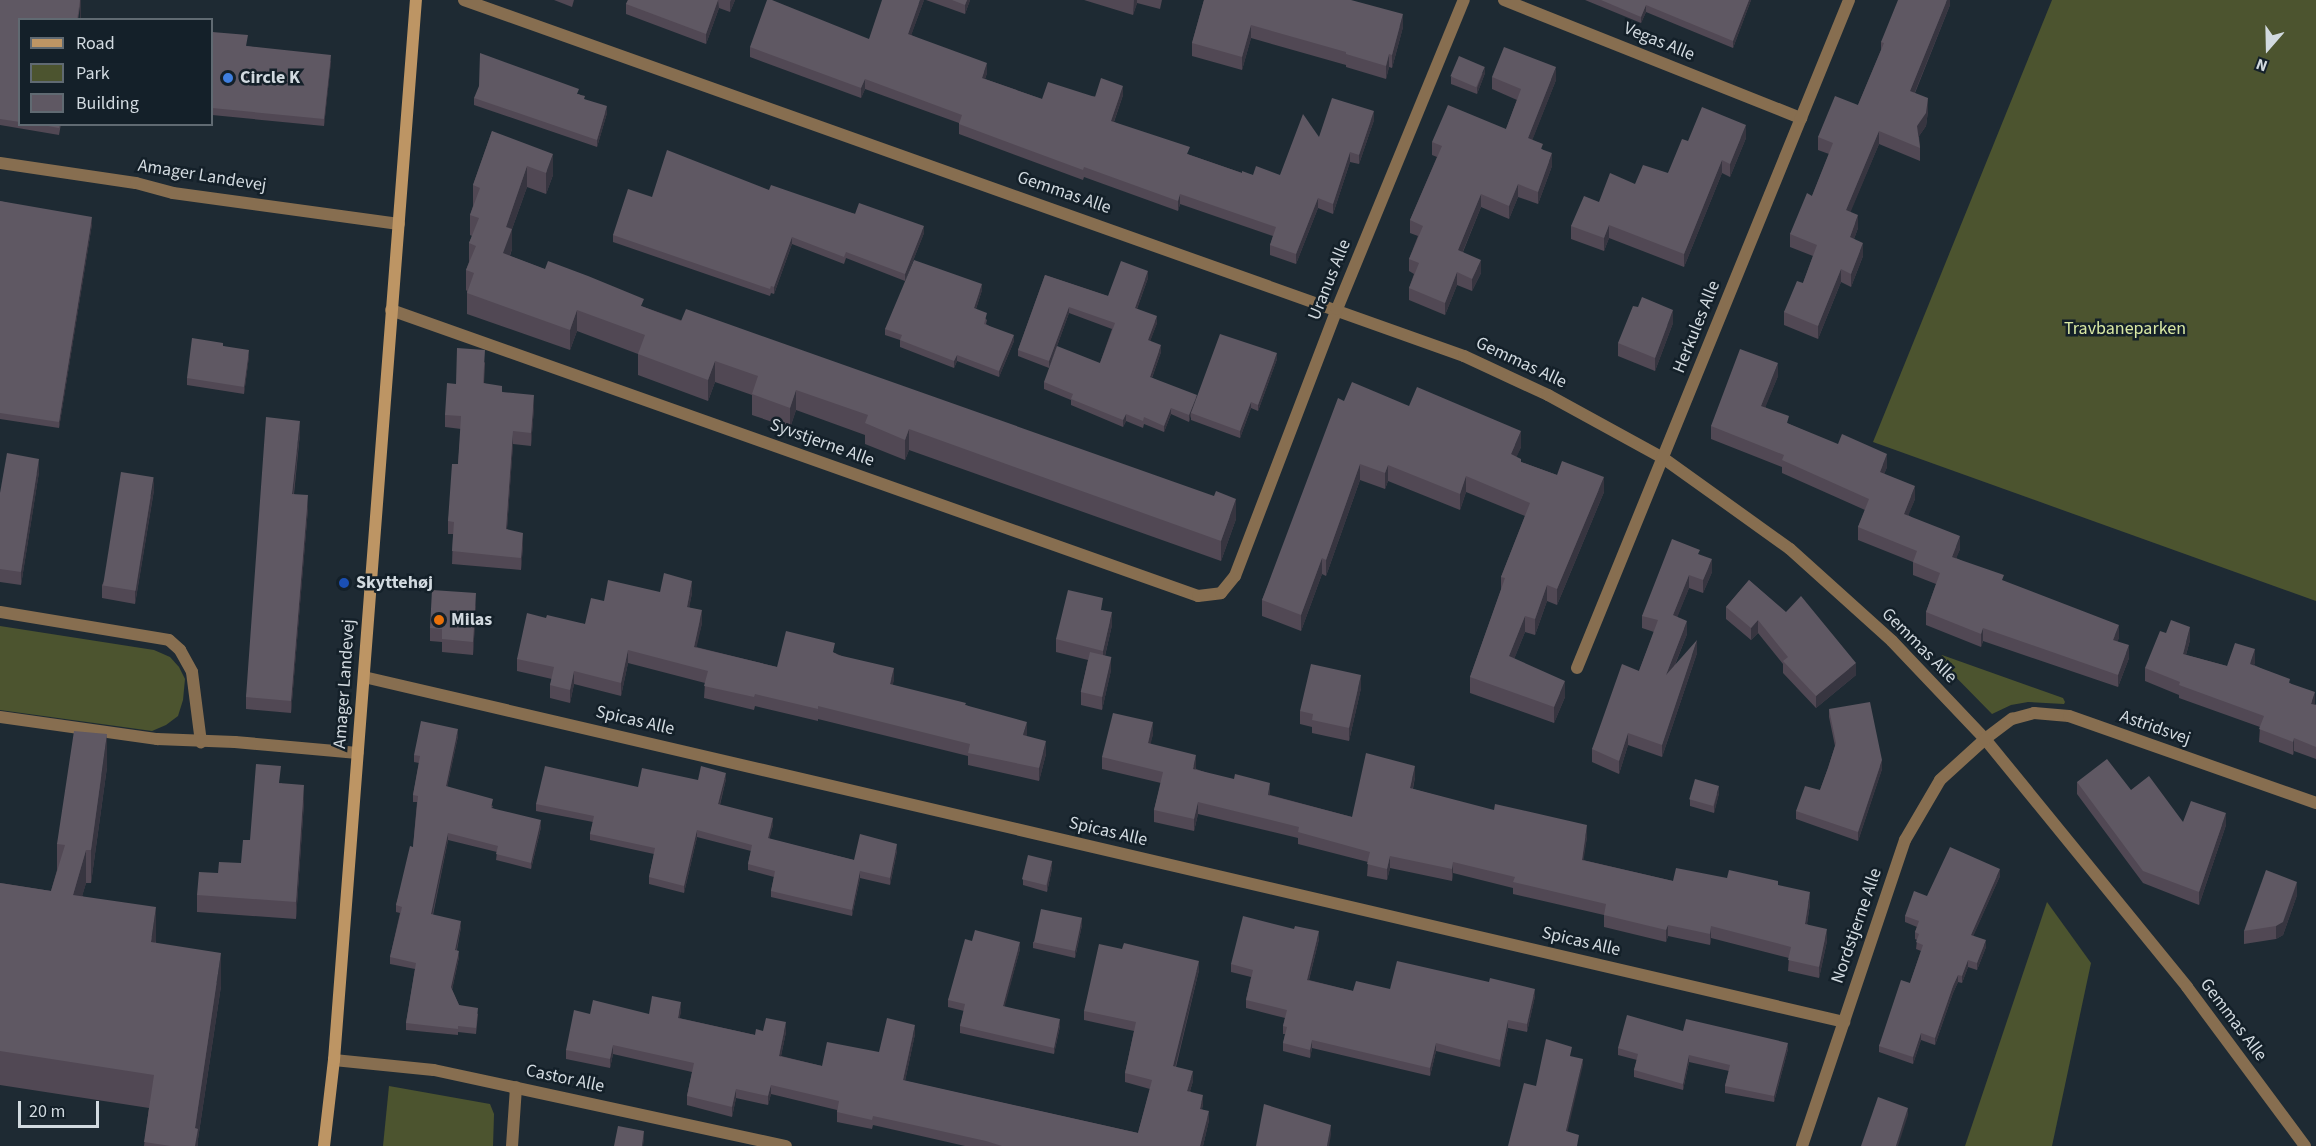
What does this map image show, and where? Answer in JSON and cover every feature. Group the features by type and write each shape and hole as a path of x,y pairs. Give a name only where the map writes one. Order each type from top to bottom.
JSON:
{"street":[{"name":"Amager Landevej","path":"324,1146 334,1060 416,0"},
{"name":"Gemmas Alle","path":"464,0 1464,356 1548,395 1663,458 1790,549 1892,641 1985,739 2187,987 2306,1146"},
{"name":"Uranus Alle","path":"1235,576 1337,309 1464,0"},
{"name":"Vegas Alle","path":"1504,0 1801,118"},
{"name":"Herkules Alle","path":"1577,668 1850,0"},
{"name":"Amager Landevej","path":"0,162 136,183 172,193 399,224"},
{"name":"Syvstjerne Alle","path":"391,310 1198,596 1221,592 1235,576"},
{"path":"0,612 169,640 180,650 192,672 201,742"},
{"name":"Spicas Alle","path":"364,677 1844,1022"},
{"name":"Astridsvej","path":"1985,739 2012,720 2034,713 2069,716 2316,803"},
{"path":"0,717 201,742 235,742 358,753"},
{"name":"Nordstjerne Alle","path":"1802,1146 1905,840 1940,780 1985,739"},
{"name":"Castor Alle","path":"334,1060 434,1070 786,1146"},
{"path":"512,1146 516,1087"}],"green space":[{"name":"Travbaneparken","path":"2052,0 2316,0 2316,601 1873,442"},
{"path":"0,626 154,650 170,657 179,667 185,679 183,700 178,716 152,731 0,710"},
{"path":"1942,655 2063,698 2065,702 2064,704 2028,702 2011,705 1992,714 1940,661"},
{"path":"2047,902 2091,963 2052,1146 1965,1146"},
{"path":"389,1086 490,1104 494,1114 493,1146 383,1146"}],"building":[{"path":"0,0 80,0 77,18 18,18 18,122 0,119"},
{"path":"628,0 718,0 706,34 626,4"},
{"path":"767,0 869,39 882,0 920,0 908,34 987,63 982,78 1042,99 1048,82 1095,97 1101,78 1123,86 1111,121 1190,147 1187,154 1242,173 1242,171 1253,175 1256,166 1280,175 1303,114 1319,137 1332,98 1374,111 1359,155 1350,152 1333,204 1318,198 1296,254 1270,245 1276,227 1180,194 1178,201 1084,167 1083,170 959,124 962,115 865,79 861,88 750,47"},
{"path":"952,0 967,0 965,5"},
{"path":"1204,0 1351,0 1403,14 1392,55 1389,54 1386,66 1251,25 1242,57 1192,43"},
{"path":"1601,0 1749,0 1733,41 1646,5 1641,17"},
{"path":"1898,0 1947,0 1910,91 1928,98 1926,113 1917,126 1920,148 1879,131 1846,210 1858,215 1850,237 1863,243 1851,274 1841,269 1818,326 1784,312 1797,281 1803,283 1817,245 1790,234 1807,193 1812,196 1833,143 1818,137 1835,96 1858,105 1884,43 1881,42"},
{"path":"213,32 248,35 246,46 331,55 324,119 213,108"},
{"path":"1504,47 1556,67 1528,138 1543,144 1541,149 1552,153 1538,192 1518,184 1509,206 1481,194 1458,250 1481,260 1472,279 1457,272 1445,303 1409,288 1419,263 1409,259 1423,226 1410,220 1442,146 1432,142 1448,105 1506,129 1521,89 1492,77"},
{"path":"480,53 579,89 577,94 585,96 584,99 607,106 597,140 474,98 479,86"},
{"path":"1459,56 1485,67 1476,87 1450,76"},
{"path":"1702,107 1746,125 1730,164 1722,160 1684,254 1609,225 1604,238 1571,226 1584,196 1599,202 1610,173 1635,184 1643,165 1668,173 1682,139 1688,141"},
{"path":"492,131 553,154 546,173 527,166 506,227 512,229 503,253 545,269 548,261 588,276 644,299 641,306 681,321 686,309 1214,496 1216,491 1236,499 1221,541 909,429 905,440 865,423 868,415 796,390 790,408 752,394 758,376 715,361 708,380 638,354 645,335 577,310 570,330 467,293 474,273 466,270 476,246 469,243 479,218 470,215 480,188 473,185"},
{"path":"667,150 769,190 771,185 855,214 859,203 924,226 905,274 846,252 844,257 792,237 774,287 771,286 770,289 613,235 628,189 652,197"},
{"path":"0,201 92,217 59,422 0,413"},
{"path":"914,260 982,284 974,308 987,313 984,324 1014,335 999,371 957,355 954,361 900,340 902,335 885,329"},
{"path":"1121,261 1148,271 1135,308 1157,316 1148,340 1161,345 1150,377 1197,395 1189,415 1171,408 1164,426 1144,417 1143,421 1126,414 1123,420 1071,399 1073,394 1044,382 1057,346 1100,363 1115,323 1069,307 1049,361 1018,350 1045,275 1108,296"},
{"path":"1642,297 1673,310 1655,358 1618,343 1633,306 1638,307"},
{"path":"1220,334 1277,353 1258,405 1251,402 1240,431 1191,413"},
{"path":"192,338 249,350 244,387 187,378"},
{"path":"457,348 485,350 483,383 502,386 502,392 534,395 531,433 513,431 506,529 523,533 521,558 452,551 454,522 448,521 452,464 458,464 461,416 445,415 447,383 456,384"},
{"path":"1740,349 1778,363 1761,406 1789,416 1787,423 1838,444 1842,434 1887,454 1880,472 1915,486 1904,514 1960,536 1952,557 2004,575 2002,580 2119,625 2113,640 2129,645 2118,675 1983,628 1981,634 1926,612 1940,573 1913,562 1917,551 1858,527 1869,499 1782,460 1784,455 1711,426"},
{"path":"1352,382 1409,406 1417,387 1521,431 1511,454 1521,459 1521,462 1557,475 1562,461 1604,477 1557,589 1547,585 1535,619 1525,616 1509,656 1565,681 1554,707 1470,677 1505,578 1501,577 1530,503 1466,476 1460,494 1388,465 1385,473 1360,464 1326,560 1322,558 1301,615 1262,600 1338,398 1344,401"},
{"path":"266,417 300,421 292,494 308,495 291,701 246,697"},
{"path":"7,453 39,459 21,572 0,569 0,493"},
{"path":"121,472 154,477 136,591 103,586"},
{"path":"1672,539 1700,550 1698,554 1712,559 1703,580 1689,575 1673,615 1687,621 1666,675 1697,640 1662,745 1628,733 1619,761 1592,749 1622,664 1639,671 1658,620 1642,616"},
{"path":"664,573 692,581 687,607 702,610 694,647 777,667 786,631 835,643 833,652 838,655 894,668 890,684 966,703 965,705 1027,722 1023,735 1046,741 1039,768 968,753 970,744 818,706 818,709 755,694 754,697 704,686 708,671 628,650 621,683 574,671 570,690 550,685 554,667 517,659 527,613 585,624 591,598 604,601 608,580 660,592"},
{"path":"1749,580 1786,612 1801,596 1856,663 1816,696 1783,661 1788,657 1758,620 1751,628 1726,607"},
{"path":"432,590 476,593 473,642 442,639 442,629 430,628"},
{"path":"1068,590 1103,598 1101,610 1112,612 1103,651 1056,639"},
{"path":"2171,620 2190,627 2183,654 2227,666 2235,643 2255,649 2250,664 2290,679 2289,683 2315,692 2311,704 2316,705 2316,747 2294,738 2293,742 2259,729 2264,716 2179,685 2180,682 2145,668 2160,631 2166,633"},
{"path":"1090,652 1111,657 1102,697 1081,692"},
{"path":"1311,664 1361,675 1349,728 1312,720 1313,714 1300,711"},
{"path":"1870,702 1882,760 1858,832 1796,811 1805,786 1820,790 1828,768 1836,743 1829,709"},
{"path":"1113,713 1153,722 1148,743 1196,755 1193,769 1234,779 1235,774 1270,783 1268,795 1352,817 1366,753 1415,766 1410,788 1494,810 1495,804 1587,825 1582,860 1673,881 1676,868 1727,878 1729,870 1778,881 1778,885 1810,892 1805,924 1827,929 1819,967 1788,960 1791,947 1711,926 1710,934 1668,925 1666,930 1604,915 1606,904 1513,882 1515,877 1453,862 1452,869 1390,856 1387,869 1367,864 1370,852 1298,832 1299,827 1198,802 1194,819 1154,810 1163,772 1102,757"},
{"path":"421,721 458,729 446,786 493,799 491,808 541,820 531,863 496,854 498,846 448,833 431,914 461,921 455,950 459,951 451,987 459,1005 478,1008 476,1028 458,1026 458,1029 406,1023 416,963 390,957 402,907 396,905 410,846 413,847 418,796 413,795 420,756 414,755"},
{"path":"74,731 107,734 91,850 86,850 73,895 156,907 151,942 221,953 195,1128 198,1129 195,1146 171,1146 144,1142 154,1075 0,1051 0,883 51,891 65,845 57,844"},
{"path":"2107,759 2131,790 2149,776 2183,822 2191,801 2226,813 2199,892 2143,871 2077,782"},
{"path":"256,764 281,766 279,783 304,785 296,902 197,895 199,872 218,873 219,862 241,863 243,840 250,840"},
{"path":"545,766 638,787 642,768 698,780 701,766 726,773 718,804 773,818 768,838 854,860 860,834 897,844 890,878 860,871 852,910 771,891 775,871 748,864 752,845 697,830 684,886 649,877 655,848 590,834 594,816 536,804"},
{"path":"1695,779 1719,786 1713,806 1689,799"},
{"path":"1950,847 2000,869 1971,935 1986,940 1977,963 1968,960 1962,976 1958,975 1953,986 1935,1038 1921,1033 1913,1057 1879,1046 1901,980 1910,983 1923,945 1916,942 1919,934 1915,932 1919,921 1905,916 1914,891 1927,896"},
{"path":"1028,855 1052,861 1046,885 1022,879"},
{"path":"2266,870 2297,882 2283,922 2276,926 2244,931"},
{"path":"1041,909 1082,918 1075,951 1034,942"},
{"path":"1243,916 1294,929 1295,926 1319,931 1307,980 1353,991 1356,981 1390,989 1397,961 1489,982 1490,978 1535,989 1527,1024 1508,1020 1500,1060 1436,1043 1430,1068 1312,1040 1310,1050 1283,1043 1287,1027 1283,1026 1287,1010 1246,1000 1253,970 1231,964"},
{"path":"975,930 1020,942 1003,1006 1060,1019 1054,1048 960,1026 965,1004 948,1000 965,939 972,941"},
{"path":"1124,943 1199,961 1173,1066 1193,1071 1187,1091 1203,1095 1200,1109 1209,1111 1200,1146 1002,1146 873,1116 872,1120 837,1112 839,1101 771,1085 768,1096 736,1089 732,1107 687,1096 694,1063 613,1045 610,1059 566,1050 574,1010 590,1014 593,1000 649,1014 652,996 681,1002 678,1018 755,1035 756,1029 763,1031 766,1018 786,1022 779,1056 822,1066 827,1042 879,1052 887,1018 915,1025 903,1080 1138,1133 1152,1080 1125,1073 1136,1022 1084,1011 1099,944 1122,949"},
{"path":"1627,1015 1683,1031 1686,1019 1788,1043 1774,1096 1725,1086 1730,1065 1689,1055 1683,1084 1634,1070 1638,1054 1618,1048"},
{"path":"1546,1039 1572,1047 1570,1056 1583,1059 1566,1131 1579,1135 1577,1146 1508,1146 1524,1083 1536,1086"},
{"path":"1878,1097 1908,1108 1896,1146 1861,1146"},
{"path":"1264,1104 1331,1125 1327,1146 1256,1146"},
{"path":"618,1126 644,1131 642,1146 614,1146"}],"place":[{"name":"Circle K","path":"228,78"},
{"name":"Skyttehøj","path":"344,583"},
{"name":"Milas","path":"439,620"}]}
